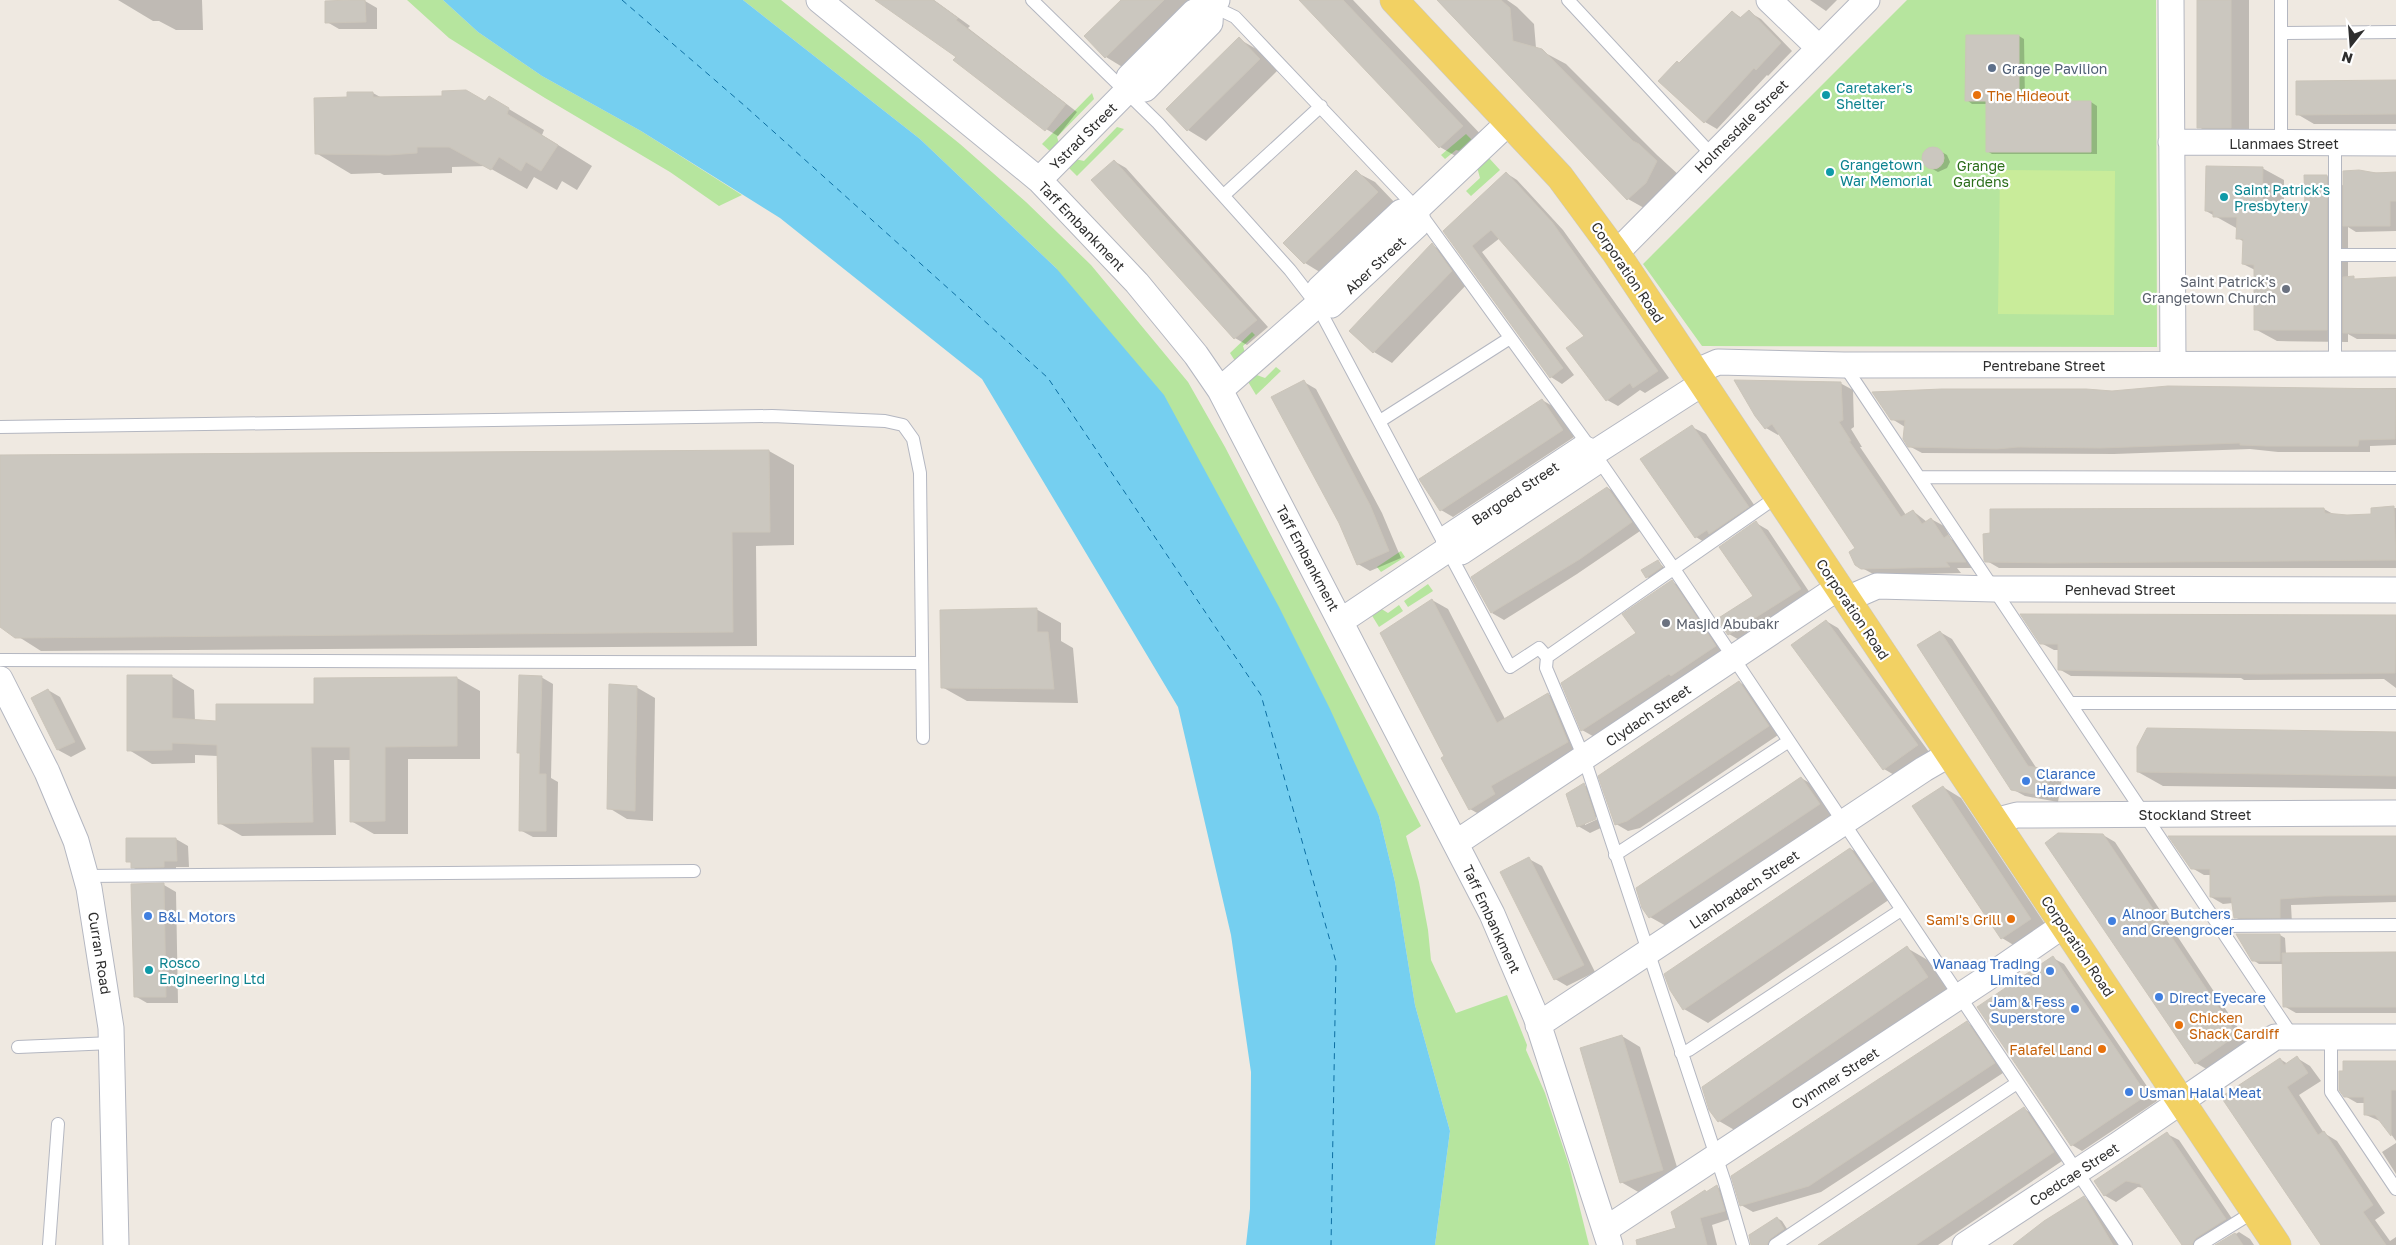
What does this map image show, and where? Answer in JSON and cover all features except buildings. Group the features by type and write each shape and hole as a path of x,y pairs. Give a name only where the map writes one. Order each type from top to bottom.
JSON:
{"main road":[{"name":"Corporation Road","path":"1394,0 1560,176 1616,253 2277,1245"}],"street":[{"name":"Taff Embankment","path":"819,0 1039,180 1137,283 1196,355 1220,390 1492,914 1538,1025 1608,1237"},
{"name":"Holmesdale Street","path":"1616,253 1867,0"},
{"path":"2171,0 2173,364"},
{"name":"Ystrad Street","path":"1039,180 1126,92 1145,89 1210,23 1210,2"},
{"path":"1771,2 1819,48"},
{"path":"1417,209 1509,122"},
{"name":"Llanmaes Street","path":"2171,142 2281,144 2396,143"},
{"name":"Aber Street","path":"1220,390 1317,305 1331,305 1417,225 1417,209"},
{"name":"Pentrebane Street","path":"1699,378 1718,362 1844,365 2396,364"},
{"name":"Bargoed Street","path":"1341,621 1447,550 1461,552 1592,464 1594,453 1626,433 1699,378"},
{"name":"Penhevad Street","path":"1843,593 1877,586 1994,589 2396,590"},
{"name":"Clydach Street","path":"1456,843 1772,633 1843,593"},
{"name":"Curran Road","path":"0,679 47,772 76,841 86,876 112,1028 116,1245"},
{"name":"Llanbradach Street","path":"1538,1025 1648,954 1842,823 1950,754"},
{"name":"Stockland Street","path":"1994,821 2017,815 2396,813"},
{"name":"Cymmer Street","path":"1608,1237 1716,1156 1960,996 2064,925"},
{"name":"Coedcae Street","path":"1965,1245 2182,1102 2275,1037 2396,1037"}],"lane":[{"path":"1032,0 1126,92 1224,195 1290,270 1317,305 1510,667 1539,648 1546,657 1546,668 1584,758 1680,1053 1716,1156 1743,1245"},
{"path":"1568,0 1712,155"},
{"path":"2281,0 2281,144"},
{"path":"1210,2 1235,17 1417,209 1594,453 1674,568 1842,823 2126,1245"},
{"path":"2281,33 2396,32"},
{"path":"1224,195 1321,106"},
{"path":"2335,144 2335,364"},
{"path":"2336,255 2396,255"},
{"path":"1380,421 1510,338"},
{"path":"1844,365 2293,1037"},
{"path":"0,428 772,416 885,421 903,425 913,439 920,473 920,663 923,738"},
{"path":"1919,477 2396,478"},
{"path":"1546,657 1778,496"},
{"path":"0,660 920,663"},
{"path":"2070,703 2396,703"},
{"path":"1615,855 1788,741"},
{"path":"86,876 694,871"},
{"path":"1680,1053 1689,1050 1901,910"},
{"path":"2219,926 2396,925"},
{"path":"2331,1037 2331,1092 2396,1189"},
{"path":"18,1047 112,1043"},
{"path":"1775,1245 2017,1083"},
{"path":"48,1245 58,1124"},
{"path":"2200,1245 2255,1211"}],"green space":[{"path":"407,0 443,0 478,32 542,76 641,131 742,195 719,206 670,172 545,98 449,38"},
{"path":"743,0 781,0 960,144 1026,202 1091,265 1188,382 1225,447 1421,826 1406,836 1419,882 1428,930 1431,960 1456,1013 1507,995 1527,1045 1526,1050 1545,1093 1569,1165 1589,1245 1435,1245 1450,1131 1415,1005 1395,882 1379,816 1056,268 920,139"},
{"name":"Grange Gardens","path":"1907,0 2156,0 2157,347 1702,346 1643,264"},
{"path":"1092,93 1094,99 1057,137 1060,146 1052,153 1042,144"},
{"path":"1117,127 1124,129 1077,176 1067,166 1075,159 1084,161"},
{"path":"1466,134 1475,143 1464,152 1456,150 1445,159 1441,155"},
{"path":"1489,158 1500,170 1471,196 1466,191 1480,178 1477,167"},
{"path":"2000,170 2115,171 2114,315 1998,314"},
{"path":"1252,332 1255,335 1243,346 1246,356 1237,364 1230,353"},
{"path":"1276,367 1281,371 1256,395 1247,380 1254,374 1265,378"},
{"path":"1401,551 1405,557 1381,572 1377,567"},
{"path":"1428,584 1433,591 1408,607 1404,601"},
{"path":"1399,605 1403,611 1379,627 1371,614 1380,608 1388,613"}],"water":[{"path":"443,0 743,0 920,139 1056,268 1164,395 1279,607 1330,709 1379,816 1395,882 1415,1005 1450,1131 1435,1245 1246,1245 1250,1209 1251,1072 1231,935 1178,707 982,379 780,218 641,131 542,76 478,32"}],"ferry route":[{"path":"622,0 745,106 1048,378 1261,695 1336,962 1331,1245"}],"place":[{"name":"Grange Pavilion","path":"1992,68"},
{"name":"Caretaker's Shelter","path":"1826,95"},
{"name":"The Hideout","path":"1977,95"},
{"name":"Grangetown War Memorial","path":"1830,172"},
{"name":"Saint Patrick's Presbytery","path":"2224,197"},
{"name":"Saint Patrick's Grangetown Church","path":"2286,289"},
{"name":"Masjid Abubakr","path":"1666,623"},
{"name":"Clarance Hardware","path":"2026,781"},
{"name":"B&L Motors","path":"148,916"},
{"name":"Sami's Grill","path":"2011,919"},
{"name":"Alnoor Butchers and Greengrocer","path":"2112,921"},
{"name":"Rosco Engineering Ltd","path":"149,970"},
{"name":"Wanaag Trading Limited","path":"2050,971"},
{"name":"Direct Eyecare","path":"2159,997"},
{"name":"Jam & Fess Superstore","path":"2075,1009"},
{"name":"Chicken Shack Cardiff","path":"2179,1025"},
{"name":"Falafel Land","path":"2102,1049"},
{"name":"Usman Halal Meat","path":"2129,1092"}]}
